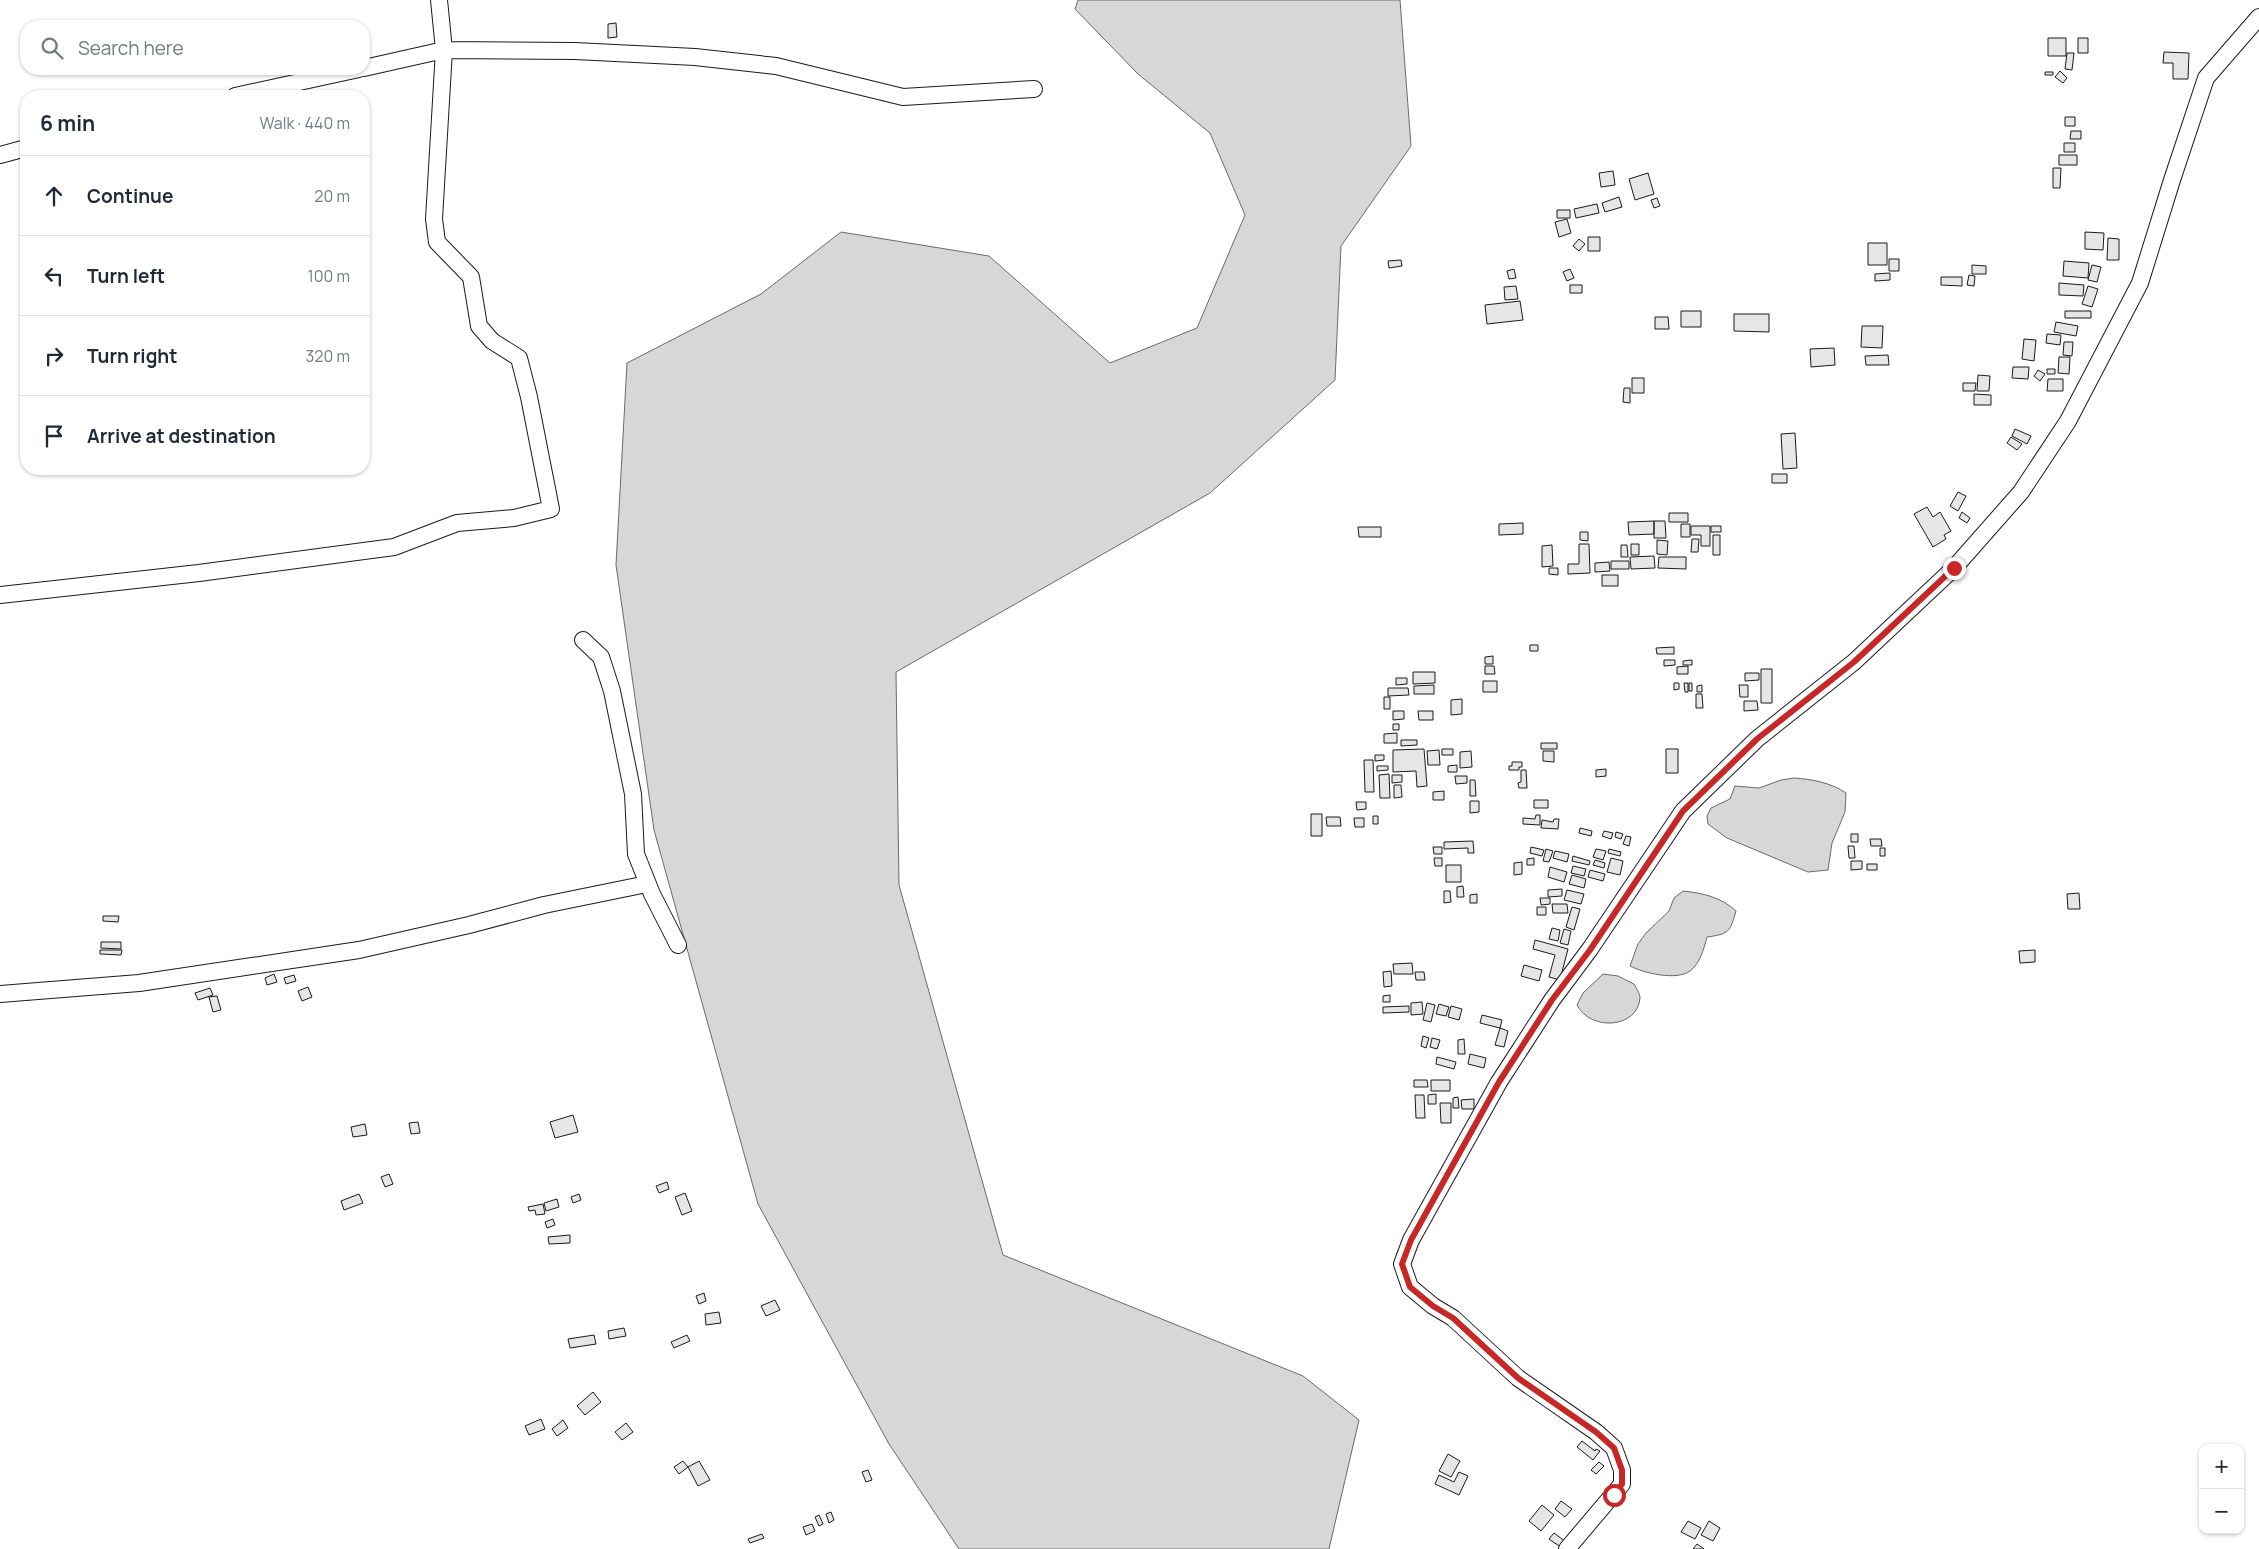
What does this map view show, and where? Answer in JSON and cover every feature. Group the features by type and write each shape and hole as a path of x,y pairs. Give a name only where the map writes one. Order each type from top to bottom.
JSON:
{"street":[{"path":"0,595 199,573 394,547 457,523 514,518 552,509 519,358 492,341 480,326 471,277 438,242 434,219 444,50 439,0"},
{"path":"1567,1549 1622,1484 1622,1470 1614,1448 1596,1432 1518,1378 1453,1318 1433,1306 1410,1287 1402,1264 1411,1240 1499,1082 1552,1000 1590,950 1683,811 1757,739 1854,662 1954,568 2021,492 2068,421 2140,283 2206,78 2259,17"},
{"path":"370,67 444,50 575,51 695,57 776,66 903,97 1034,89"},
{"path":"263,90 332,75"},
{"path":"0,154 20,149"},
{"path":"583,640 601,658 612,691 633,794 636,854 647,884 678,945"},
{"path":"0,994 139,983 359,950 469,925 544,905 647,884"}],"shaded area":[{"path":"1078,0 1400,0 1411,146 1341,246 1335,380 1210,493 896,672 899,885 1003,1255 1303,1376 1359,1420 1329,1549 959,1549 889,1444 758,1204 654,830 616,565 627,363 761,294 841,232 989,256 1110,363 1197,328 1245,215 1210,133 1138,74 1075,9"},
{"path":"1794,778 1821,782 1846,793 1845,812 1832,843 1828,870 1808,872 1727,838 1708,824 1707,816 1711,808 1730,799 1735,786 1759,788 1781,780"},
{"path":"1683,891 1711,896 1724,902 1736,911 1728,931 1720,935 1707,937 1701,956 1693,968 1684,974 1660,975 1630,966 1638,944 1646,933 1669,911 1674,898"},
{"path":"1603,974 1618,976 1634,984 1639,992 1640,998 1637,1008 1631,1016 1623,1021 1603,1023 1592,1020 1577,1005 1583,993"}],"building":[{"path":"616,23 617,37 608,38 608,24"},
{"path":"2048,38 2066,38 2066,56 2048,56"},
{"path":"2078,38 2088,38 2088,53 2078,53"},
{"path":"2164,52 2189,53 2188,79 2173,79 2173,63 2163,63"},
{"path":"2067,53 2074,53 2072,70 2065,69"},
{"path":"2060,71 2067,78 2063,83 2055,77"},
{"path":"2045,72 2053,72 2053,75 2045,75"},
{"path":"2065,117 2075,117 2075,126 2065,126"},
{"path":"2071,131 2081,131 2081,139 2070,139"},
{"path":"2064,143 2075,143 2075,152 2064,152"},
{"path":"2059,155 2077,155 2077,165 2059,165"},
{"path":"2053,168 2061,168 2060,188 2053,188"},
{"path":"1613,171 1615,185 1601,187 1599,173"},
{"path":"1648,173 1654,194 1635,200 1629,179"},
{"path":"1619,197 1622,207 1605,212 1602,203"},
{"path":"1657,198 1660,206 1654,208 1651,200"},
{"path":"1597,204 1599,213 1576,218 1574,209"},
{"path":"1557,210 1570,210 1570,218 1557,218"},
{"path":"1567,219 1571,233 1559,237 1555,222"},
{"path":"2085,232 2104,233 2103,250 2085,249"},
{"path":"1588,237 1600,237 1600,251 1588,251"},
{"path":"2108,238 2119,239 2119,260 2107,260"},
{"path":"1579,239 1585,244 1579,251 1573,246"},
{"path":"1868,243 1887,243 1887,265 1868,265"},
{"path":"1889,259 1899,259 1899,271 1889,271"},
{"path":"1401,260 1402,266 1389,268 1388,261"},
{"path":"2064,261 2089,263 2088,278 2063,276"},
{"path":"1972,265 1986,266 1986,274 1972,274"},
{"path":"2092,265 2101,267 2097,282 2088,280"},
{"path":"1514,269 1516,278 1509,279 1507,271"},
{"path":"1570,269 1574,278 1567,281 1563,272"},
{"path":"1890,273 1890,280 1875,281 1875,274"},
{"path":"1969,275 1975,276 1974,286 1967,285"},
{"path":"1941,277 1962,277 1962,286 1941,285"},
{"path":"2059,283 2084,285 2083,296 2059,295"},
{"path":"1570,285 1582,285 1582,293 1570,293"},
{"path":"1516,286 1518,299 1505,300 1504,287"},
{"path":"2088,286 2098,289 2092,307 2082,304"},
{"path":"1520,301 1523,320 1487,324 1485,305"},
{"path":"1681,311 1701,311 1701,327 1681,327"},
{"path":"2065,311 2091,311 2091,318 2065,318"},
{"path":"1734,314 1769,314 1769,332 1734,331"},
{"path":"1655,317 1668,317 1669,329 1655,329"},
{"path":"2056,322 2078,326 2076,336 2054,332"},
{"path":"1862,326 1883,326 1882,348 1861,347"},
{"path":"2047,334 2061,335 2060,345 2046,343"},
{"path":"2024,339 2036,340 2034,361 2022,359"},
{"path":"2064,342 2073,342 2072,356 2063,355"},
{"path":"1834,348 1835,365 1811,367 1810,349"},
{"path":"1888,355 1889,365 1866,365 1865,356"},
{"path":"2059,357 2070,357 2069,374 2058,373"},
{"path":"2013,367 2029,367 2028,379 2012,378"},
{"path":"2047,369 2055,369 2055,374 2047,374"},
{"path":"2038,370 2045,374 2040,381 2034,376"},
{"path":"1978,375 1990,376 1989,391 1977,391"},
{"path":"1632,378 1644,378 1644,393 1632,393"},
{"path":"2048,379 2063,379 2063,391 2047,391"},
{"path":"1963,383 1976,383 1975,391 1963,391"},
{"path":"1624,388 1630,388 1630,403 1623,402"},
{"path":"1974,394 1991,395 1991,405 1974,405"},
{"path":"2015,429 2031,436 2027,444 2012,436"},
{"path":"1795,433 1797,468 1783,469 1781,434"},
{"path":"2011,437 2022,444 2017,450 2007,443"},
{"path":"1772,474 1787,474 1787,483 1772,483"},
{"path":"1958,492 1966,496 1958,511 1950,506"},
{"path":"1927,507 1933,517 1940,512 1951,531 1944,535 1946,539 1933,547 1914,514"},
{"path":"1962,512 1970,518 1967,523 1959,518"},
{"path":"1669,513 1688,513 1688,522 1669,522"},
{"path":"1654,521 1654,534 1629,535 1628,522"},
{"path":"1654,521 1665,521 1666,538 1654,538"},
{"path":"1523,523 1523,534 1499,535 1499,524"},
{"path":"1681,524 1690,524 1690,537 1681,537"},
{"path":"1691,526 1710,526 1710,546 1701,546 1701,535 1691,535"},
{"path":"1711,526 1721,526 1721,532 1711,532"},
{"path":"1358,527 1381,527 1381,537 1359,537"},
{"path":"1580,532 1588,532 1588,541 1580,540"},
{"path":"1713,535 1720,535 1720,555 1713,555"},
{"path":"1692,539 1699,539 1698,552 1691,552"},
{"path":"1657,540 1668,541 1667,555 1657,554"},
{"path":"1579,544 1589,544 1590,573 1568,574 1568,564 1579,564"},
{"path":"1631,544 1639,544 1639,555 1631,555"},
{"path":"1552,545 1553,566 1542,567 1542,546"},
{"path":"1621,545 1627,545 1628,557 1621,557"},
{"path":"1654,556 1655,568 1631,569 1630,557"},
{"path":"1659,557 1686,557 1686,569 1658,568"},
{"path":"1611,561 1629,561 1629,569 1611,569"},
{"path":"1609,562 1610,571 1595,572 1595,563"},
{"path":"1549,568 1558,568 1558,575 1549,574"},
{"path":"1602,575 1618,575 1618,586 1602,586"},
{"path":"1530,645 1538,645 1538,651 1530,651"},
{"path":"1674,647 1674,654 1657,654 1656,648"},
{"path":"1493,656 1493,664 1485,664 1485,657"},
{"path":"1664,660 1675,660 1675,665 1664,666"},
{"path":"1692,660 1692,665 1683,665 1683,661"},
{"path":"1485,666 1494,666 1495,674 1485,674"},
{"path":"1688,666 1688,674 1677,674 1677,667"},
{"path":"1761,669 1772,669 1772,703 1761,703"},
{"path":"1413,672 1435,672 1435,683 1413,684"},
{"path":"1745,673 1759,673 1759,680 1745,681"},
{"path":"1396,678 1407,678 1407,684 1396,685"},
{"path":"1483,681 1497,681 1497,692 1483,692"},
{"path":"1674,683 1679,683 1679,689 1674,690"},
{"path":"1684,683 1688,683 1688,692 1685,692"},
{"path":"1689,683 1692,683 1692,691 1689,691"},
{"path":"1434,685 1434,694 1414,694 1414,686"},
{"path":"1702,685 1702,692 1697,692 1697,686"},
{"path":"1739,685 1748,685 1748,697 1740,697"},
{"path":"1388,688 1408,688 1409,695 1388,696"},
{"path":"1696,694 1702,694 1703,708 1696,708"},
{"path":"1384,697 1390,697 1390,709 1384,709"},
{"path":"1462,699 1462,714 1451,715 1451,700"},
{"path":"1744,701 1757,701 1758,710 1744,711"},
{"path":"1393,711 1404,711 1404,719 1393,720"},
{"path":"1418,711 1433,711 1433,720 1419,720"},
{"path":"1393,724 1399,724 1399,730 1393,730"},
{"path":"1397,733 1397,743 1384,743 1384,734"},
{"path":"1401,740 1417,740 1417,745 1401,746"},
{"path":"1541,743 1557,743 1557,749 1541,749"},
{"path":"1424,749 1427,786 1417,787 1416,771 1393,772 1393,750"},
{"path":"1442,749 1453,749 1453,755 1442,755"},
{"path":"1666,749 1678,749 1678,773 1666,773"},
{"path":"1439,750 1440,765 1428,765 1427,751"},
{"path":"1471,751 1472,767 1460,768 1460,752"},
{"path":"1543,751 1554,751 1554,762 1543,761"},
{"path":"1375,755 1384,755 1384,760 1375,761"},
{"path":"1364,760 1373,760 1374,792 1365,792"},
{"path":"1512,762 1522,762 1522,767 1519,767 1519,770 1509,770"},
{"path":"1457,765 1457,772 1448,772 1448,766"},
{"path":"1377,766 1388,766 1388,770 1377,771"},
{"path":"1606,769 1606,776 1596,777 1596,770"},
{"path":"1521,770 1526,770 1527,788 1519,788 1518,783 1521,782"},
{"path":"1389,774 1390,798 1380,798 1379,775"},
{"path":"1392,775 1402,775 1402,782 1392,783"},
{"path":"1455,776 1467,776 1467,783 1456,784"},
{"path":"1470,780 1475,780 1476,796 1470,796"},
{"path":"1394,785 1401,785 1402,797 1394,798"},
{"path":"1444,791 1444,800 1433,800 1433,792"},
{"path":"1534,800 1548,800 1548,808 1534,808"},
{"path":"1470,801 1479,801 1479,812 1470,813"},
{"path":"1356,802 1366,802 1366,809 1357,810"},
{"path":"1311,814 1322,814 1322,836 1311,836"},
{"path":"1536,815 1540,815 1540,825 1523,824 1523,818 1535,819"},
{"path":"1373,816 1378,816 1378,824 1373,824"},
{"path":"1326,817 1340,817 1341,826 1327,826"},
{"path":"1354,818 1364,818 1364,827 1355,827"},
{"path":"1554,819 1559,819 1558,829 1541,828 1542,820 1553,822"},
{"path":"1580,828 1592,831 1591,836 1579,833"},
{"path":"1604,831 1613,833 1611,839 1602,836"},
{"path":"1616,832 1623,834 1621,839 1615,837"},
{"path":"1851,834 1858,834 1858,842 1851,842"},
{"path":"1626,836 1631,837 1629,846 1623,844"},
{"path":"1870,839 1881,839 1882,846 1871,846"},
{"path":"1473,841 1474,853 1468,853 1468,848 1444,849 1444,842"},
{"path":"1848,846 1854,846 1855,858 1849,858"},
{"path":"1433,847 1442,847 1442,854 1434,854"},
{"path":"1531,847 1544,850 1542,856 1530,853"},
{"path":"1880,848 1885,848 1885,856 1880,856"},
{"path":"1546,849 1553,851 1549,862 1543,861"},
{"path":"1596,849 1606,851 1603,860 1593,857"},
{"path":"1609,849 1621,852 1620,856 1608,853"},
{"path":"1555,851 1569,854 1567,862 1553,858"},
{"path":"1573,856 1590,861 1589,865 1572,861"},
{"path":"1434,858 1442,858 1442,866 1435,866"},
{"path":"1534,858 1534,865 1527,865 1527,859"},
{"path":"1611,858 1623,861 1620,875 1607,872"},
{"path":"1595,860 1605,863 1604,868 1593,865"},
{"path":"1851,861 1862,861 1862,869 1851,870"},
{"path":"1522,862 1522,874 1514,875 1514,863"},
{"path":"1867,864 1877,864 1877,870 1867,870"},
{"path":"1446,865 1461,865 1461,882 1446,882"},
{"path":"1573,866 1586,869 1584,876 1571,873"},
{"path":"1550,867 1567,872 1564,882 1548,877"},
{"path":"1590,870 1605,874 1603,881 1588,877"},
{"path":"1572,875 1586,879 1584,888 1569,884"},
{"path":"1463,886 1464,897 1457,897 1457,887"},
{"path":"1562,889 1562,896 1548,897 1548,890"},
{"path":"1567,890 1584,894 1581,904 1564,900"},
{"path":"1444,891 1450,891 1451,902 1444,903"},
{"path":"2079,893 2080,909 2068,909 2067,894"},
{"path":"1477,894 1477,903 1470,903 1470,895"},
{"path":"1540,898 1550,898 1550,904 1541,905"},
{"path":"1552,904 1567,904 1568,913 1553,913"},
{"path":"1537,907 1546,907 1546,915 1537,915"},
{"path":"1572,907 1580,909 1574,930 1566,927"},
{"path":"103,916 119,916 118,922 103,921"},
{"path":"1552,928 1560,930 1558,941 1549,939"},
{"path":"1564,929 1571,931 1568,945 1560,943"},
{"path":"1535,940 1568,949 1560,980 1549,977 1555,955 1533,949"},
{"path":"101,942 121,942 121,949 101,948"},
{"path":"100,950 122,950 121,955 100,954"},
{"path":"2035,950 2035,962 2020,963 2019,951"},
{"path":"1412,963 1413,974 1394,974 1393,964"},
{"path":"1524,965 1542,970 1539,981 1521,976"},
{"path":"1391,971 1392,986 1384,987 1383,972"},
{"path":"1415,972 1424,972 1425,980 1416,980"},
{"path":"274,974 277,982 267,985 265,978"},
{"path":"294,975 296,981 286,984 284,978"},
{"path":"308,987 312,997 302,1001 298,991"},
{"path":"210,988 213,995 198,1000 195,993"},
{"path":"1390,995 1390,1002 1383,1002 1383,996"},
{"path":"217,996 221,1010 213,1012 209,997"},
{"path":"1422,1002 1423,1014 1411,1015 1411,1003"},
{"path":"1427,1003 1435,1005 1431,1022 1423,1020"},
{"path":"1439,1004 1449,1007 1446,1016 1436,1014"},
{"path":"1409,1006 1409,1012 1383,1013 1383,1007"},
{"path":"1451,1006 1462,1009 1459,1020 1448,1017"},
{"path":"1482,1015 1502,1020 1500,1028 1480,1023"},
{"path":"1500,1028 1508,1031 1504,1047 1495,1045"},
{"path":"1423,1036 1429,1038 1426,1048 1421,1046"},
{"path":"1432,1038 1440,1040 1437,1049 1430,1047"},
{"path":"1464,1039 1465,1054 1458,1054 1458,1040"},
{"path":"1470,1054 1486,1058 1484,1068 1468,1064"},
{"path":"1437,1057 1456,1062 1454,1069 1436,1064"},
{"path":"1414,1080 1427,1080 1428,1087 1414,1087"},
{"path":"1431,1080 1450,1080 1450,1091 1431,1091"},
{"path":"1436,1094 1436,1104 1428,1104 1428,1095"},
{"path":"1415,1095 1424,1095 1425,1118 1416,1118"},
{"path":"1458,1097 1459,1108 1453,1108 1453,1098"},
{"path":"1474,1099 1474,1109 1462,1109 1461,1100"},
{"path":"1440,1103 1451,1103 1451,1123 1441,1123"},
{"path":"573,1115 578,1132 555,1138 550,1122"},
{"path":"418,1122 420,1133 411,1134 409,1123"},
{"path":"365,1124 367,1135 353,1137 351,1127"},
{"path":"389,1174 393,1184 385,1187 381,1177"},
{"path":"667,1182 669,1189 659,1193 656,1186"},
{"path":"685,1193 692,1211 682,1215 675,1197"},
{"path":"359,1194 363,1203 344,1210 341,1201"},
{"path":"579,1194 581,1200 573,1203 571,1197"},
{"path":"557,1199 559,1207 546,1211 544,1203"},
{"path":"543,1204 545,1214 536,1215 535,1210 529,1211 528,1207"},
{"path":"553,1219 555,1225 547,1228 545,1222"},
{"path":"570,1235 570,1243 549,1244 548,1237"},
{"path":"704,1293 706,1301 699,1304 696,1296"},
{"path":"775,1300 780,1310 766,1316 761,1306"},
{"path":"719,1312 721,1323 706,1325 705,1314"},
{"path":"624,1328 626,1336 609,1339 608,1331"},
{"path":"594,1335 596,1344 570,1348 568,1339"},
{"path":"687,1335 690,1341 674,1348 671,1342"},
{"path":"593,1392 601,1402 585,1415 577,1406"},
{"path":"541,1419 545,1429 529,1435 525,1426"},
{"path":"563,1420 568,1428 557,1436 552,1429"},
{"path":"626,1423 633,1432 622,1440 615,1432"},
{"path":"1582,1441 1595,1451 1596,1449 1600,1451 1593,1460 1577,1447"},
{"path":"1448,1454 1460,1461 1451,1477 1439,1471"},
{"path":"683,1461 688,1467 679,1474 674,1467"},
{"path":"699,1461 710,1480 698,1486 688,1467"},
{"path":"1599,1462 1604,1466 1596,1474 1591,1470"},
{"path":"868,1470 872,1480 866,1482 862,1472"},
{"path":"1459,1472 1468,1476 1459,1495 1435,1484 1439,1475 1454,1482"},
{"path":"1561,1501 1572,1509 1565,1517 1555,1509"},
{"path":"1542,1505 1554,1515 1541,1531 1529,1521"},
{"path":"831,1512 834,1520 829,1523 826,1514"},
{"path":"819,1515 823,1524 819,1526 815,1517"},
{"path":"1688,1521 1701,1528 1695,1539 1681,1532"},
{"path":"1709,1521 1720,1528 1713,1541 1701,1535"},
{"path":"812,1524 815,1531 806,1535 803,1527"},
{"path":"1554,1533 1566,1542 1562,1548 1549,1539"},
{"path":"762,1534 764,1538 750,1543 748,1539"},
{"path":"1697,1544 1704,1549 1693,1549"}],"route":[{"path":"1614,1495 1622,1484 1622,1470 1614,1448 1596,1432 1518,1378 1453,1318 1433,1306 1410,1287 1402,1264 1411,1240 1499,1082 1552,1000 1590,950 1683,811 1757,739 1854,662 1954,568"}]}
